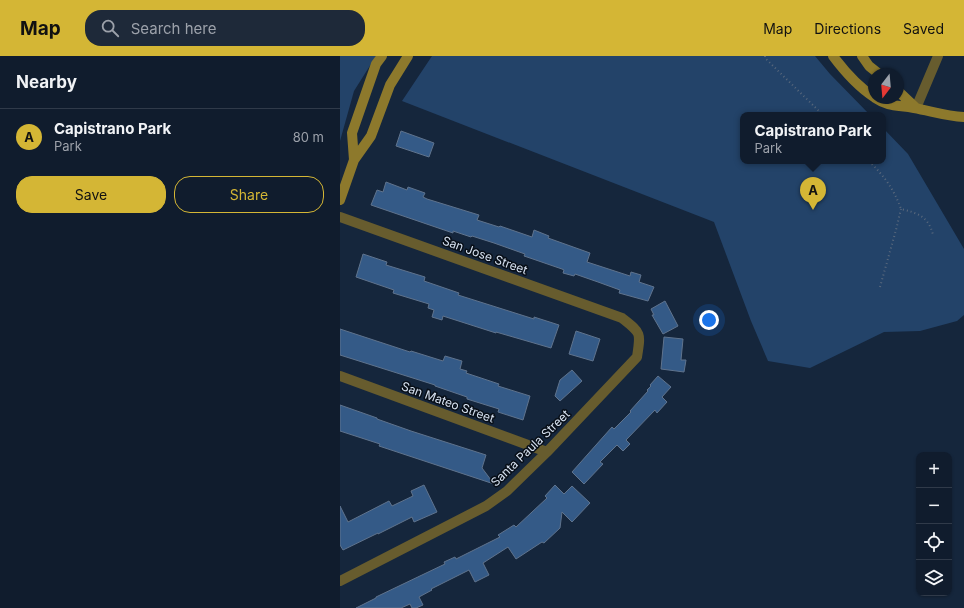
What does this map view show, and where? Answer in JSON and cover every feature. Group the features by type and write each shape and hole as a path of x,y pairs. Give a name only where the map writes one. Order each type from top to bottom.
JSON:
{"street":[{"path":"354,160 352,134 376,64 382,56"},
{"path":"340,200 354,160 371,136 390,85 408,56"},
{"path":"833,56 848,76 868,93"},
{"path":"862,56 872,68"},
{"path":"916,108 938,56"},
{"path":"904,97 916,108"},
{"path":"884,104 916,108 950,116 964,117"},
{"name":"San Jose Street","path":"340,217 622,318"},
{"name":"Santa Paula Street","path":"340,581 486,506 507,491 547,452 637,357 640,341 637,330 622,318"},
{"name":"San Mateo Street","path":"340,376 547,452"}],"path":[{"path":"765,56 770,63 820,112"},
{"path":"872,164 895,193 901,209 880,287"},
{"path":"901,209 916,212 926,219 931,226 933,235"}],"shaded area":[{"path":"340,56 376,56 354,91 340,141"},
{"path":"432,56 815,56 830,74 867,112 740,112 740,164 886,164 886,131 908,154 964,249 964,315 957,321 920,331 884,332 810,368 768,361 751,321 714,222 402,101"}],"building":[{"path":"401,131 434,143 429,157 396,146"},
{"path":"386,182 407,190 408,187 425,193 423,197 427,199 479,215 477,220 532,237 534,230 549,236 548,238 590,253 587,262 630,276 631,272 641,275 639,282 654,287 648,301 619,293 620,290 575,274 574,276 563,273 564,270 562,269 524,256 525,254 494,243 453,231 453,233 371,205 377,190 383,192"},
{"path":"363,254 387,262 386,265 425,277 424,281 459,293 458,295 534,319 534,317 559,325 551,348 496,333 443,316 442,320 432,317 434,310 428,308 429,304 393,293 394,290 356,277"},
{"path":"665,301 678,326 663,334 652,315 654,315 651,309"},
{"path":"340,329 443,361 445,356 462,361 460,369 467,371 466,373 499,384 498,386 530,396 523,420 498,412 499,409 467,399 467,397 435,385 340,355"},
{"path":"576,331 600,339 593,361 569,354"},
{"path":"664,337 683,339 681,360 686,360 684,372 661,369"},
{"path":"572,370 582,381 560,401 555,396 560,380"},
{"path":"658,376 671,387 662,397 667,402 657,413 655,410 626,440 630,444 623,451 617,445 600,462 603,464 584,484 572,472 612,427 614,429 631,412 630,411 648,391 647,390 651,386 650,385"},
{"path":"340,405 411,431 486,455 482,468 494,484 379,446 380,444 340,431"},
{"path":"424,485 437,512 414,522 412,517 343,550 340,545 340,506 348,522 389,501 392,506 413,496 411,491"},
{"path":"555,485 564,494 572,486 590,503 572,522 562,512 560,528 544,543 542,542 516,559 508,547 483,563 489,575 475,582 469,570 431,589 432,590 419,597 423,605 416,608 412,608 410,604 401,608 356,608 445,564 444,562 455,557 456,559 500,537 498,535 514,525 516,527 547,498 545,496"}],"place":[{"name":"Capistrano Park","path":"813,210"}]}
